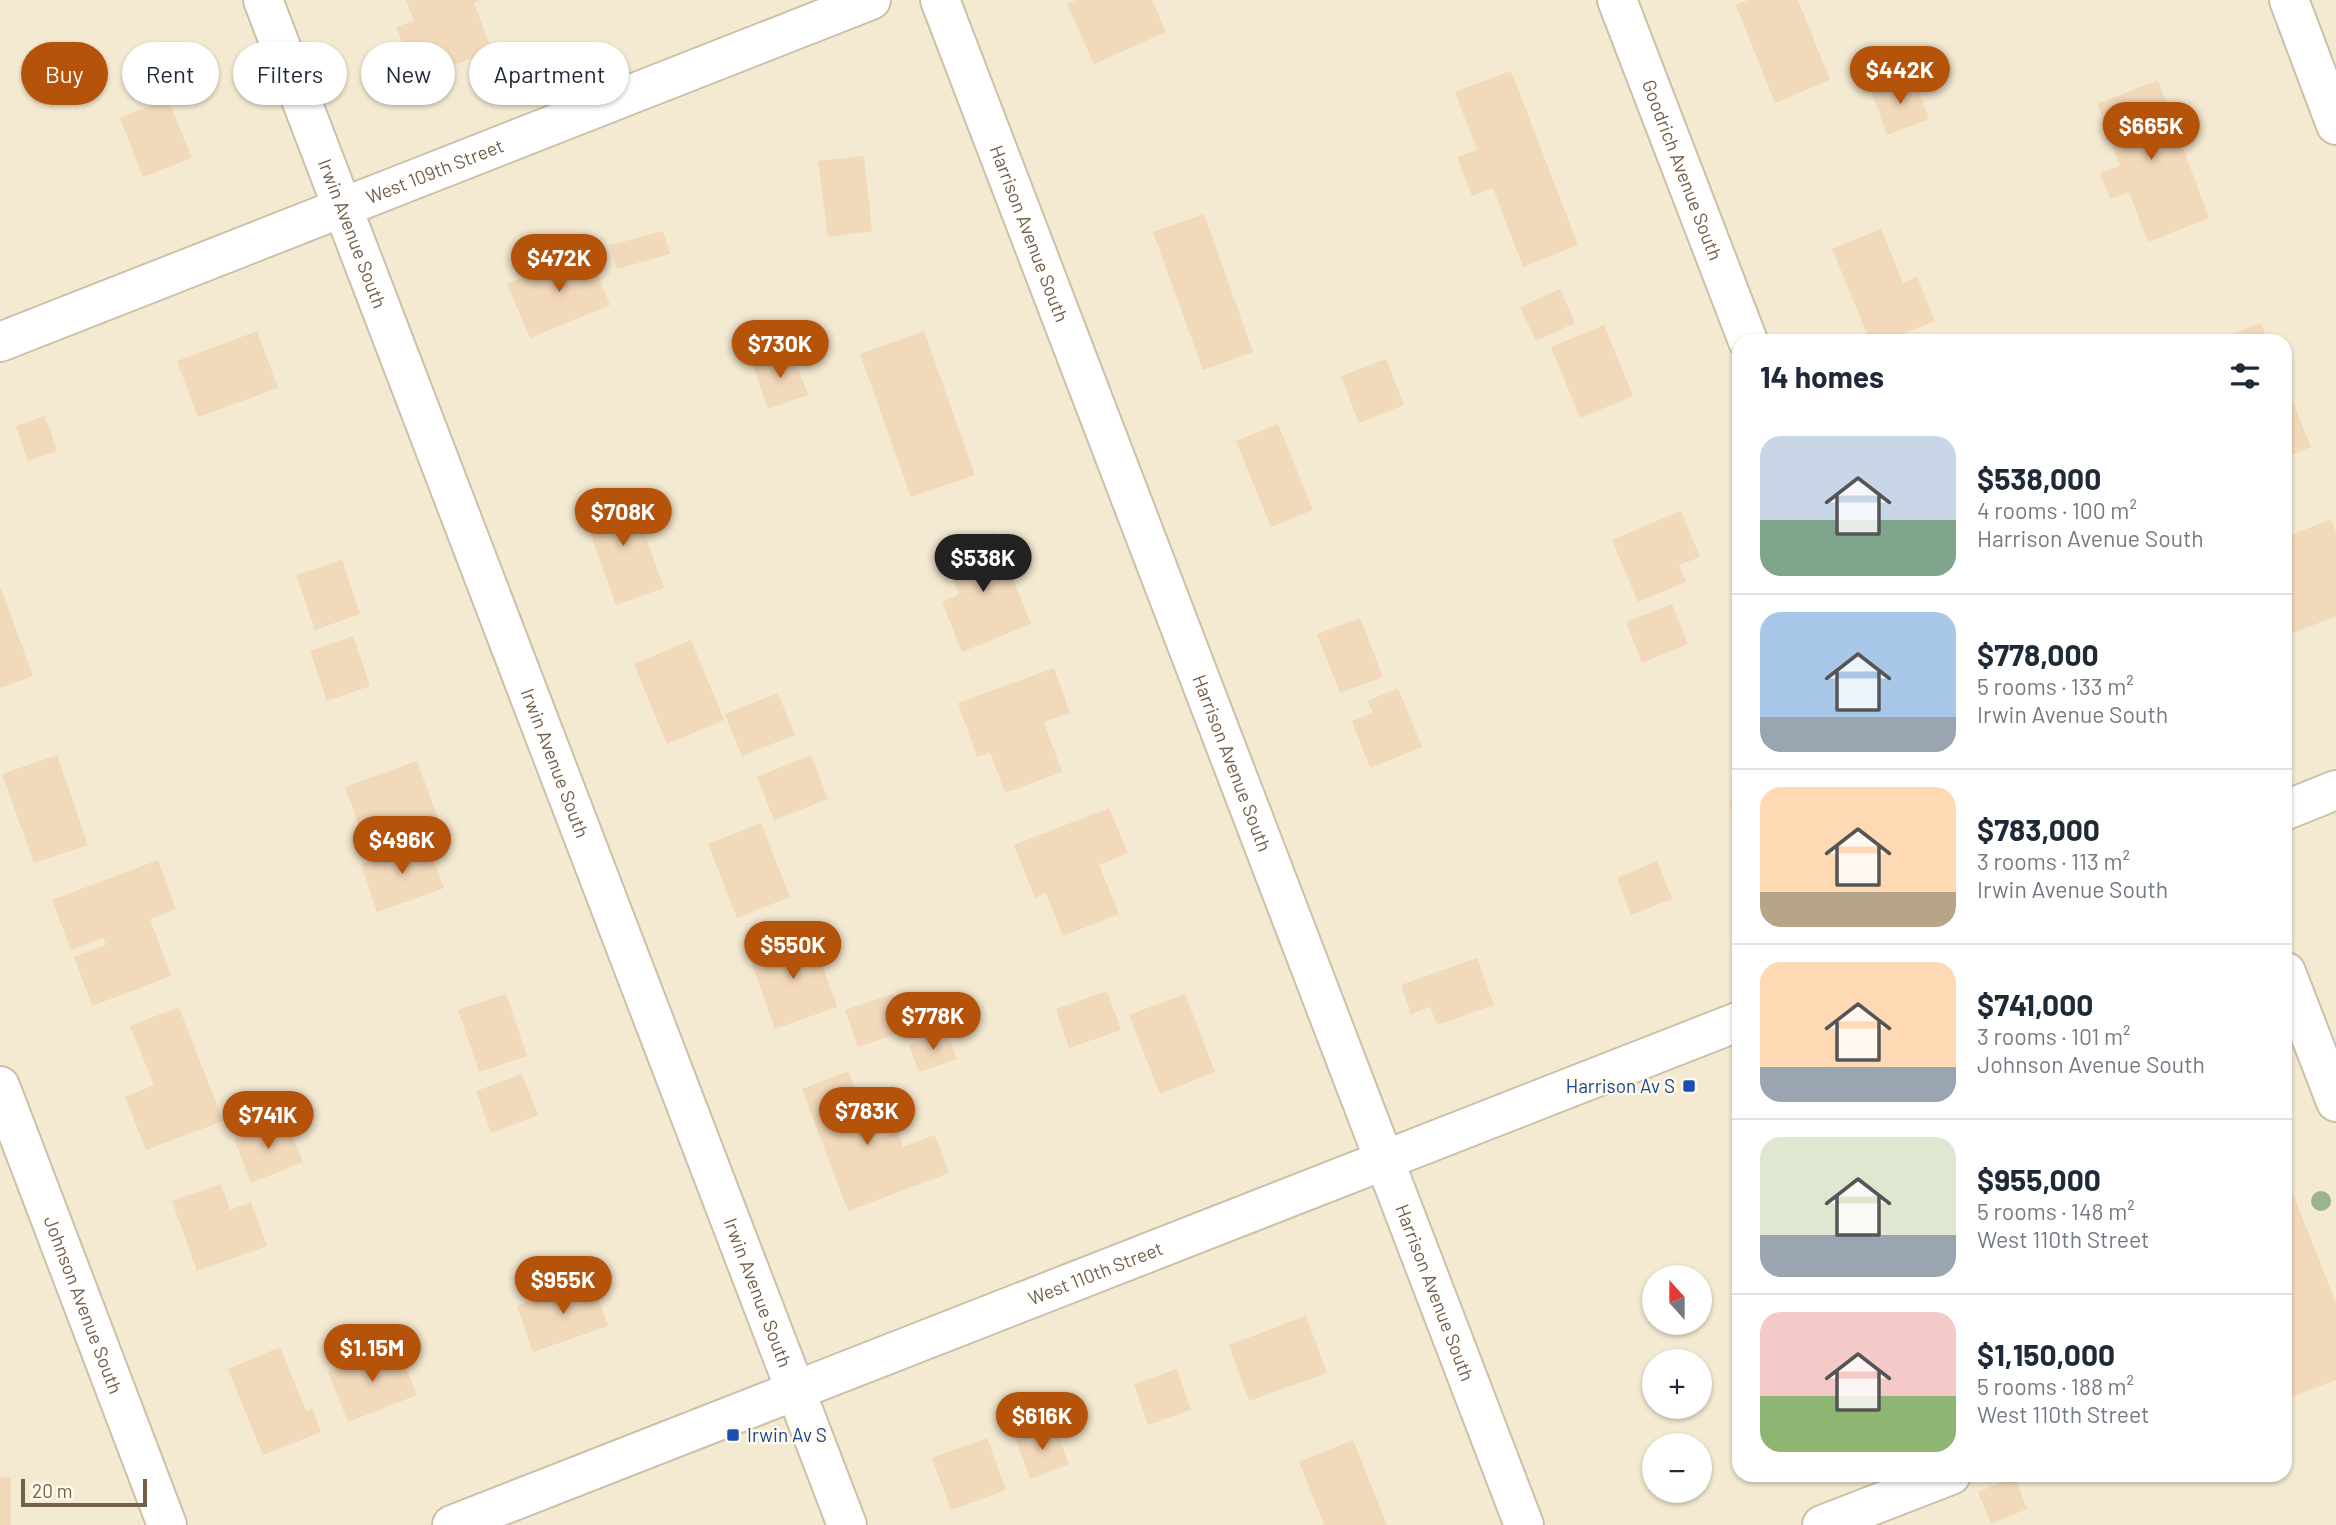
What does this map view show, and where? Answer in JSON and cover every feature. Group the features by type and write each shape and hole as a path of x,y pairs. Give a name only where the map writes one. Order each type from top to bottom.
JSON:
{"street":[{"name":"Irwin Avenue South","path":"263,0 847,1525"},
{"name":"West 109th Street","path":"0,342 871,0"},
{"name":"Harrison Avenue South","path":"940,0 1524,1525"},
{"name":"Goodrich Avenue South","path":"1617,0 1745,334"},
{"path":"2289,0 2336,125"},
{"path":"2292,808 2336,790"},
{"path":"2292,988 2336,1102"},
{"name":"West 110th Street","path":"452,1525 1732,1024"},
{"name":"Johnson Avenue South","path":"0,1086 167,1525"},
{"path":"1822,1525 1933,1482"}],"shaded area":[{"path":"0,0 2336,0 2336,1525 0,1525"}],"building":[{"path":"406,0 480,0 474,3 489,42 469,42 469,59 455,65 455,42 402,42 396,27 414,21"},
{"path":"1076,0 1152,0 1166,32 1094,64 1067,4"},
{"path":"1748,0 1798,0 1830,80 1775,103 1736,5"},
{"path":"1511,71 1578,245 1523,267 1493,188 1472,196 1457,157 1477,150 1455,92"},
{"path":"1914,77 1929,119 1887,135 1872,93"},
{"path":"2158,80 2209,218 2148,242 2129,192 2110,199 2100,173 2120,166 2097,104"},
{"path":"153,105 170,105 192,158 143,177 120,118"},
{"path":"864,156 872,231 828,237 818,161"},
{"path":"1204,214 1253,352 1203,370 1153,232"},
{"path":"1881,229 1903,283 1917,277 1935,321 1902,334 1867,334 1832,249"},
{"path":"663,231 670,254 617,269 610,245"},
{"path":"588,251 610,305 530,338 507,284"},
{"path":"1560,289 1575,323 1536,341 1520,307"},
{"path":"2261,323 2265,334 2233,334"},
{"path":"1604,325 1633,396 1580,418 1551,347"},
{"path":"257,331 278,388 198,417 177,361"},
{"path":"924,331 975,475 911,497 860,354"},
{"path":"792,351 808,395 768,409 753,365"},
{"path":"1386,359 1404,405 1359,423 1341,376"},
{"path":"2292,400 2311,447 2292,455"},
{"path":"45,416 57,451 28,461 16,426"},
{"path":"1278,424 1313,510 1271,527 1236,441"},
{"path":"629,490 664,588 616,605 581,507"},
{"path":"1681,511 1700,557 1679,565 1686,582 1638,602 1612,540"},
{"path":"2331,519 2336,532 2336,616 2292,634 2292,535"},
{"path":"994,532 1031,624 962,652 942,602 959,594 942,552"},
{"path":"342,560 360,614 315,630 296,575"},
{"path":"0,586 33,676 0,688"},
{"path":"1672,604 1688,644 1642,663 1626,622"},
{"path":"1360,618 1383,677 1340,693 1317,634"},
{"path":"353,636 370,686 327,701 310,651"},
{"path":"691,640 724,720 667,744 634,664"},
{"path":"1054,668 1070,713 1044,722 1062,772 1005,793 990,752 977,757 958,703"},
{"path":"1398,688 1422,747 1370,768 1352,721 1373,713 1368,701"},
{"path":"778,693 795,735 742,756 725,714"},
{"path":"57,755 88,845 34,863 2,774"},
{"path":"811,755 828,799 774,820 757,777"},
{"path":"417,761 438,818 366,845 345,787"},
{"path":"1109,808 1128,853 1099,865 1119,914 1063,936 1046,893 1035,898 1014,845"},
{"path":"761,823 790,897 737,918 708,844"},
{"path":"427,841 444,888 377,912 361,864"},
{"path":"158,860 176,909 150,919 171,976 92,1006 74,957 106,945 103,938 71,950 52,900"},
{"path":"1657,861 1672,899 1631,915 1617,878"},
{"path":"811,933 837,1007 775,1029 749,955"},
{"path":"1477,958 1494,1005 1437,1025 1430,1007 1411,1014 1401,985"},
{"path":"1107,991 1121,1030 1069,1048 1056,1009"},
{"path":"506,994 527,1056 479,1072 458,1010"},
{"path":"893,994 905,1031 858,1047 845,1010"},
{"path":"1185,994 1215,1072 1160,1094 1129,1015"},
{"path":"179,1007 223,1121 146,1150 125,1097 154,1085 130,1026"},
{"path":"947,1031 957,1059 919,1072 909,1045"},
{"path":"848,1071 874,1140 898,1131 903,1147 935,1135 949,1173 848,1211 802,1089"},
{"path":"522,1074 538,1115 491,1133 476,1091"},
{"path":"285,1118 303,1162 251,1183 234,1139"},
{"path":"221,1184 230,1210 251,1202 267,1246 197,1271 172,1201"},
{"path":"2292,1191 2336,1303 2336,1380 2292,1397"},
{"path":"592,1279 608,1326 533,1352 517,1306"},
{"path":"1306,1316 1327,1373 1249,1401 1229,1345"},
{"path":"397,1345 417,1395 348,1422 328,1372"},
{"path":"280,1347 306,1411 312,1408 321,1432 263,1455 228,1369"},
{"path":"1177,1369 1191,1410 1148,1425 1134,1384"},
{"path":"1055,1426 1069,1464 1030,1479 1016,1440"},
{"path":"987,1438 1006,1490 951,1510 932,1458"},
{"path":"1353,1440 1387,1525 1324,1525 1299,1462"},
{"path":"11,1477 11,1525 0,1525 0,1478"},
{"path":"2003,1482 2017,1482 2027,1509 1991,1524 1978,1492"}],"place":[{"name":"Harrison Av S","path":"1689,1086"},
{"name":"Irwin Av S","path":"733,1435"}]}
